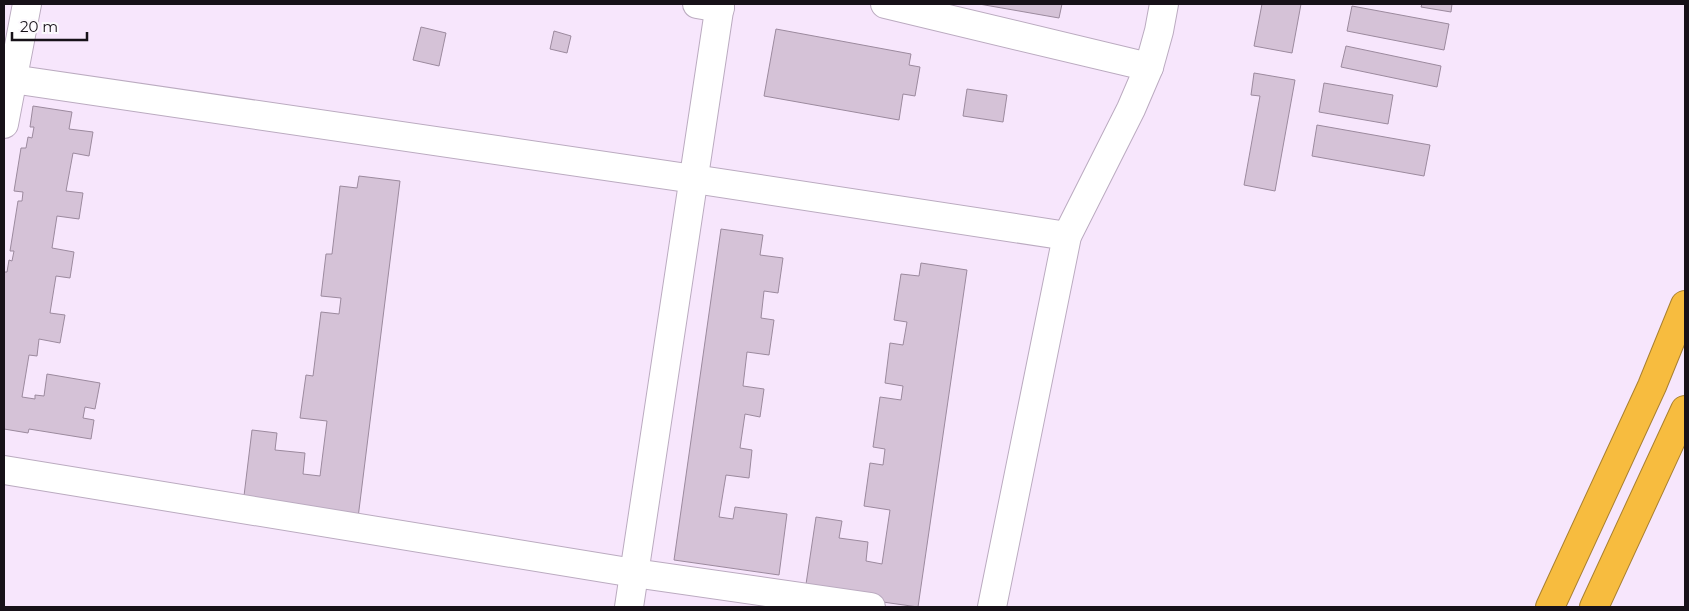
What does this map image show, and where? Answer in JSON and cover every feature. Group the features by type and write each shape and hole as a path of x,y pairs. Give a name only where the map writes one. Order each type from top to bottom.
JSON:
{"highway":[{"path":"1550,607 1652,386 1685,305"},
{"path":"1594,607 1685,410"}],"street":[{"path":"4,124 27,4"},
{"path":"885,4 1149,67"},
{"path":"992,607 1067,236 1149,67 1164,4"},
{"path":"629,607 694,178 712,5"},
{"path":"12,79 694,178 1067,236"},
{"path":"4,470 634,573 871,607"}],"building":[{"path":"979,4 1062,4 1059,18"},
{"path":"1262,4 1301,4 1292,53 1254,46"},
{"path":"1422,4 1452,4 1451,12 1421,7"},
{"path":"1352,6 1449,24 1444,50 1347,31"},
{"path":"421,27 446,33 439,66 413,60"},
{"path":"776,29 911,54 909,65 920,67 915,96 903,94 899,120 764,96"},
{"path":"554,31 571,36 567,53 550,49"},
{"path":"1346,46 1441,66 1437,87 1341,67"},
{"path":"1254,73 1295,80 1275,191 1244,185 1260,96 1251,95"},
{"path":"1324,83 1393,95 1388,124 1319,112"},
{"path":"967,89 1007,95 1003,122 963,116"},
{"path":"33,106 72,112 69,129 93,132 89,156 73,153 66,191 83,193 79,219 57,216 52,248 74,252 70,278 56,276 50,313 65,315 60,343 39,339 37,356 29,355 22,397 35,399 35,395 44,396 47,374 100,383 95,409 85,407 83,418 94,420 91,439 29,429 28,433 4,429 4,272 7,272 9,260 12,261 14,251 10,251 18,201 22,201 23,192 14,191 21,148 26,148 28,137 32,138 34,127 30,127"},
{"path":"1317,125 1430,145 1424,176 1312,156"},
{"path":"359,176 400,181 358,518 243,504 252,430 277,433 275,450 305,453 303,474 320,476 327,421 300,418 306,375 313,376 321,312 339,314 341,298 321,296 326,254 332,254 340,186 357,188"},
{"path":"721,229 763,235 760,255 783,258 778,293 764,291 761,318 774,320 769,355 747,352 743,386 764,389 760,417 745,414 740,448 752,450 749,478 726,475 719,517 733,519 735,507 787,514 779,575 674,560"},
{"path":"921,263 967,270 918,607 805,591 816,517 842,521 839,538 868,542 866,561 882,564 890,510 864,506 870,463 883,465 885,449 873,447 880,397 901,400 903,386 885,383 890,343 903,345 907,322 894,320 901,274 919,276"}]}
